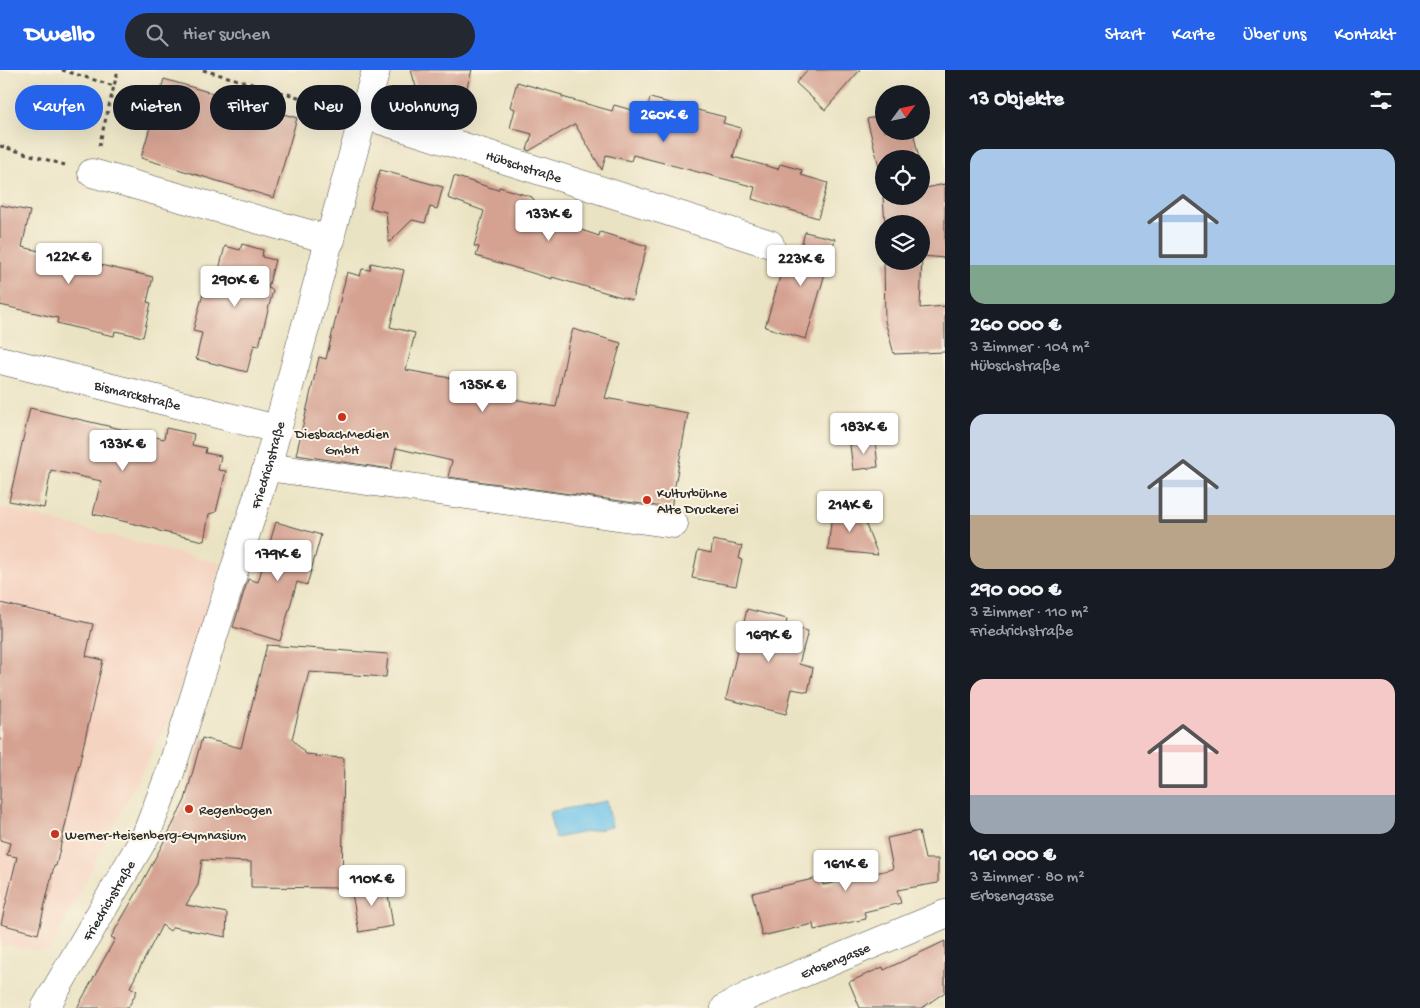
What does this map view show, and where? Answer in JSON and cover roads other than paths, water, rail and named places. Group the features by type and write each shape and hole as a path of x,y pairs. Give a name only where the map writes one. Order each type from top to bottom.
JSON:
{"street":[{"name":"Friedrichstraße","path":"45,1008 146,835 170,773 267,467 331,240 376,70"},
{"name":"Hübschstraße","path":"364,115 770,244"},
{"path":"92,173 331,240"},
{"name":"Bismarckstraße","path":"0,360 277,429"},
{"path":"267,467 674,524"},
{"name":"Erbsengasse","path":"725,1008 945,914"}],"water":[{"path":"607,801 612,827 555,838 549,812"}],"place":[{"name":"DiesbachMedien GmbH","path":"342,417"},
{"name":"Kulturbühne Alte Druckerei","path":"647,500"},
{"name":"Regenbogen","path":"189,809"},
{"name":"Werner-Heisenberg-Gymnasium","path":"55,834"}]}
